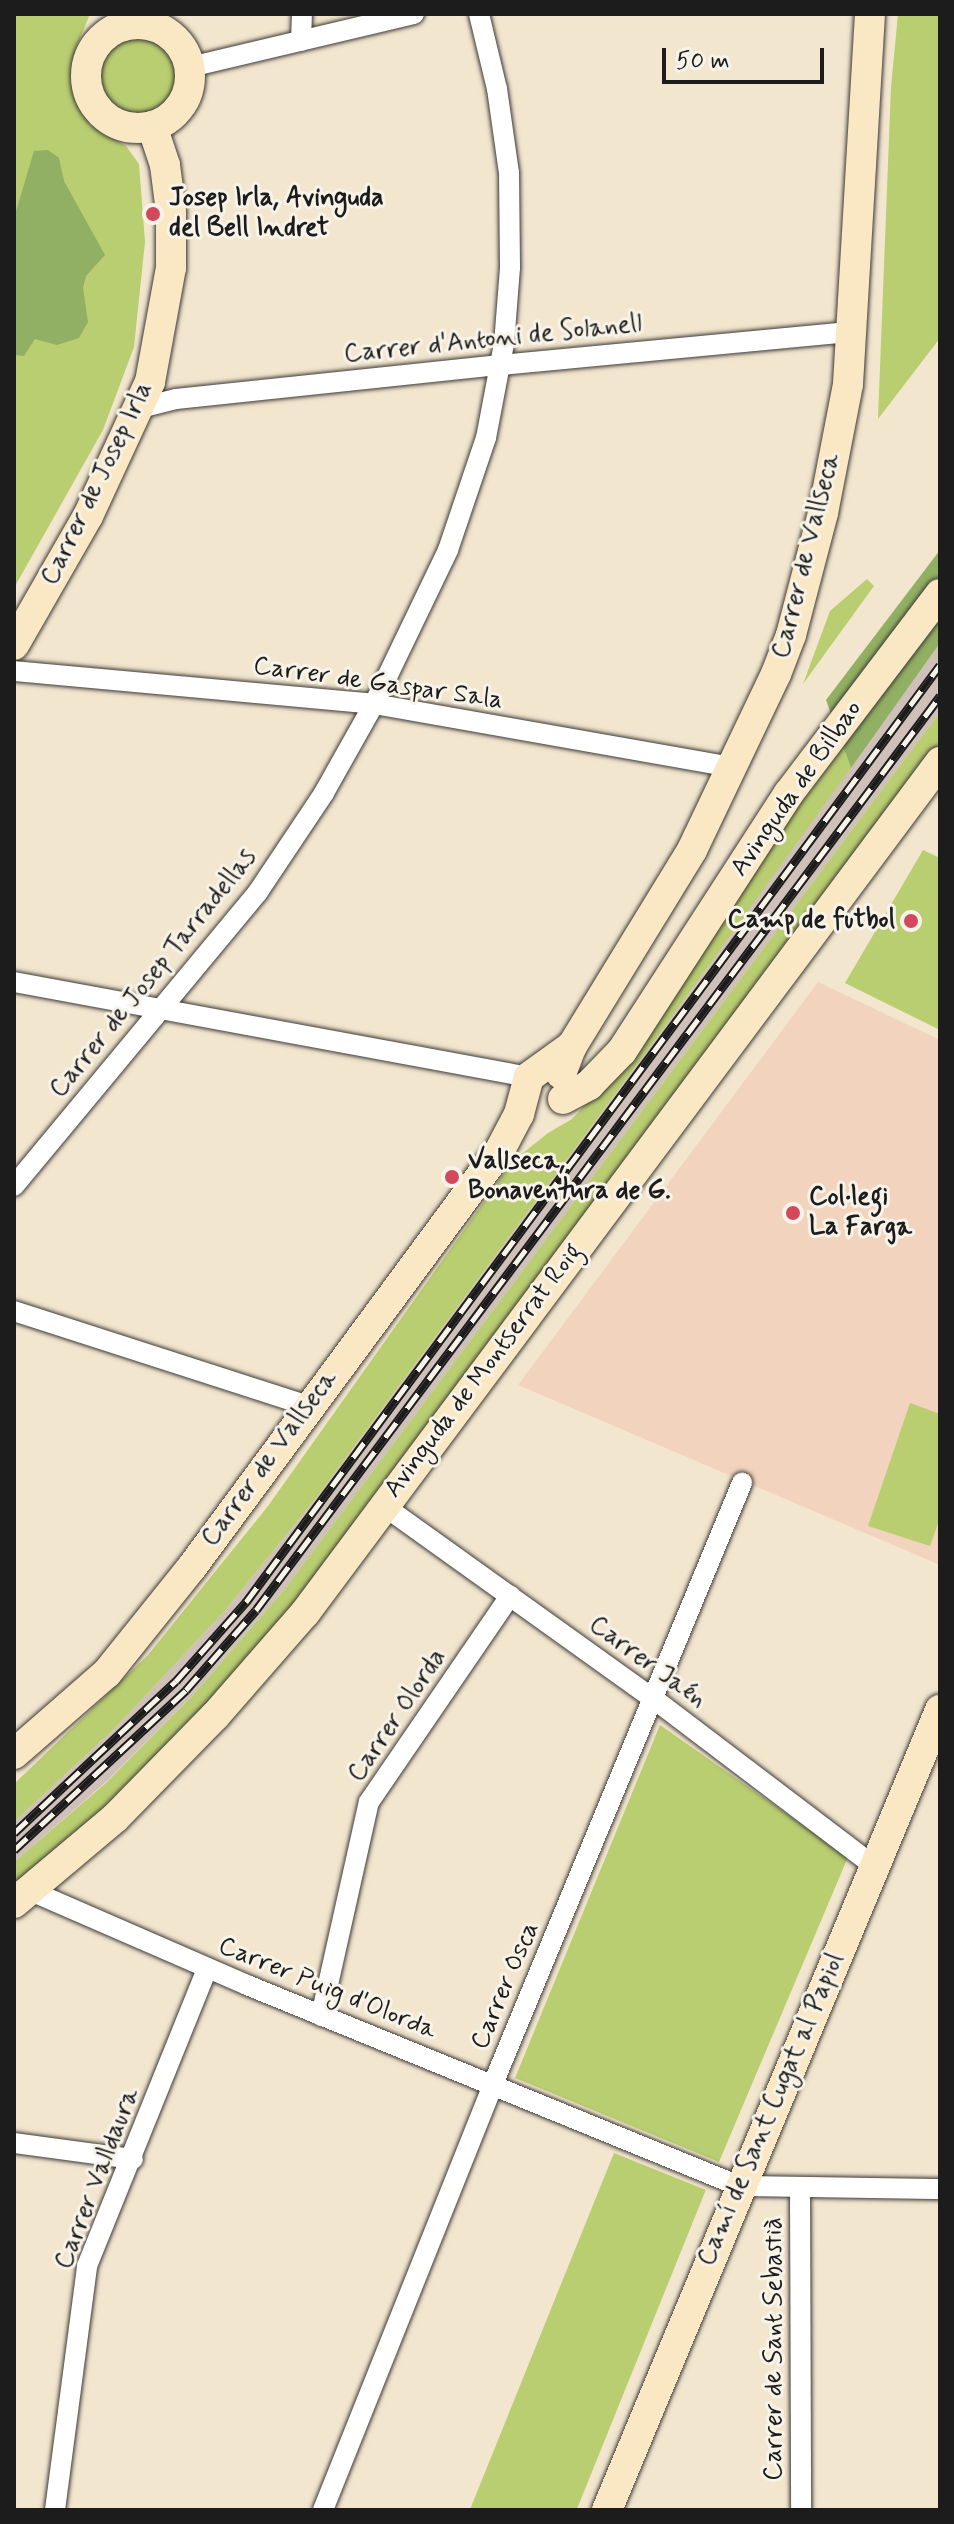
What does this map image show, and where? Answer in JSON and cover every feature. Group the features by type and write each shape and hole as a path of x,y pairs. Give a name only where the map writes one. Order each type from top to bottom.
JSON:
{"street":[{"path":"301,41 302,14"},
{"path":"190,67 414,14"},
{"name":"Carrer de Josep Tarradellas","path":"14,1186 258,892 324,793 374,704 448,550 486,438 500,365 510,267 509,173 490,50 479,14"},
{"name":"Carrer de Vallseca","path":"14,1754 107,1673 192,1567 547,1085 692,850 733,767 791,635 823,513 848,384 870,14"},
{"path":"114,21 157,27 179,43 190,67 185,98 175,113 152,126 131,127 113,121 103,114 88,90 89,59 114,21"},
{"name":"Carrer de Josep Irla","path":"14,645 88,516 140,408 158,350 171,268 171,212 165,165 152,126"},
{"name":"Carrer d'Antoni de Solanell","path":"140,408 176,399 852,332"},
{"name":"Avinguda de Bilbao","path":"547,1085 589,1085 622,1051 789,793 940,594"},
{"name":"Carrer de Gaspar Sala","path":"14,671 374,704 733,767"},
{"name":"Avinguda de Montserrat Roig","path":"22,1897 115,1818 215,1716 305,1613 940,762"},
{"path":"14,982 547,1085"},
{"path":"14,1311 309,1406"},
{"name":"Carrer Osca","path":"323,2510 493,2084 742,1483"},
{"name":"Carrer Jaén","path":"384,1506 654,1699 875,1867"},
{"name":"Carrer Olorda","path":"321,2016 369,1802 510,1596"},
{"name":"Camí de Sant Cugat al Papiol","path":"607,2510 739,2186 940,1710"},
{"name":"Carrer Puig d'Olorda","path":"22,1897 493,2084 739,2186"},
{"name":"Carrer Valldaura","path":"55,2510 87,2266 133,2159 207,1969"},
{"path":"14,2143 133,2159"},
{"path":"739,2186 940,2189"},
{"name":"Carrer de Sant Sebastià","path":"800,2187 801,2510"}],"shaded area":[{"path":"940,643 940,712 284,1590 193,1695 107,1781 14,1862 14,1822 114,1729 224,1612 316,1498 653,1043"},
{"name":"Col·legi La Farga","path":"818,982 940,1040 940,1565 518,1385"}],"green space":[{"path":"14,14 90,14 76,48 70,81 90,125 126,146 139,164 145,242 134,347 103,430 14,588"},
{"path":"898,14 940,14 940,338 878,419 891,87"},
{"path":"138,37 153,40 166,48 174,61 177,76 174,91 166,104 153,112 138,115 123,112 110,104 102,91 99,76 102,61 110,48 123,40"},
{"path":"48,150 59,158 64,181 105,255 86,276 83,288 88,322 79,338 57,345 35,339 24,356 14,355 14,218 34,151"},
{"path":"940,550 940,643 851,768 826,700"},
{"path":"867,579 874,586 803,684 830,611"},
{"path":"940,712 940,742 553,1265 270,1640 139,1782 14,1886 14,1862 107,1782 193,1695 284,1590"},
{"path":"840,738 851,768 653,1043 316,1498 224,1612 114,1729 14,1822 14,1784 148,1655 268,1506 513,1161 548,1133 572,1119 593,1097"},
{"name":"Camp de futbol","path":"923,850 940,858 940,1030 845,983"},
{"path":"910,1403 940,1414 940,1518 930,1546 868,1526"},
{"path":"660,1725 848,1857 719,2162 515,2078"},
{"path":"614,2153 706,2190 577,2510 470,2510"}],"railway":[{"path":"14,1833 176,1681 246,1602 940,665"},
{"path":"14,1850 186,1690 256,1610 940,696"}],"place":[{"name":"Josep Irla, Avinguda del Bell Indret","path":"153,214"},
{"name":"Camp de futbol","path":"911,921"},
{"name":"Vallseca, Bonaventura de G.","path":"452,1177"},
{"name":"Col·legi La Farga","path":"793,1213"}]}
